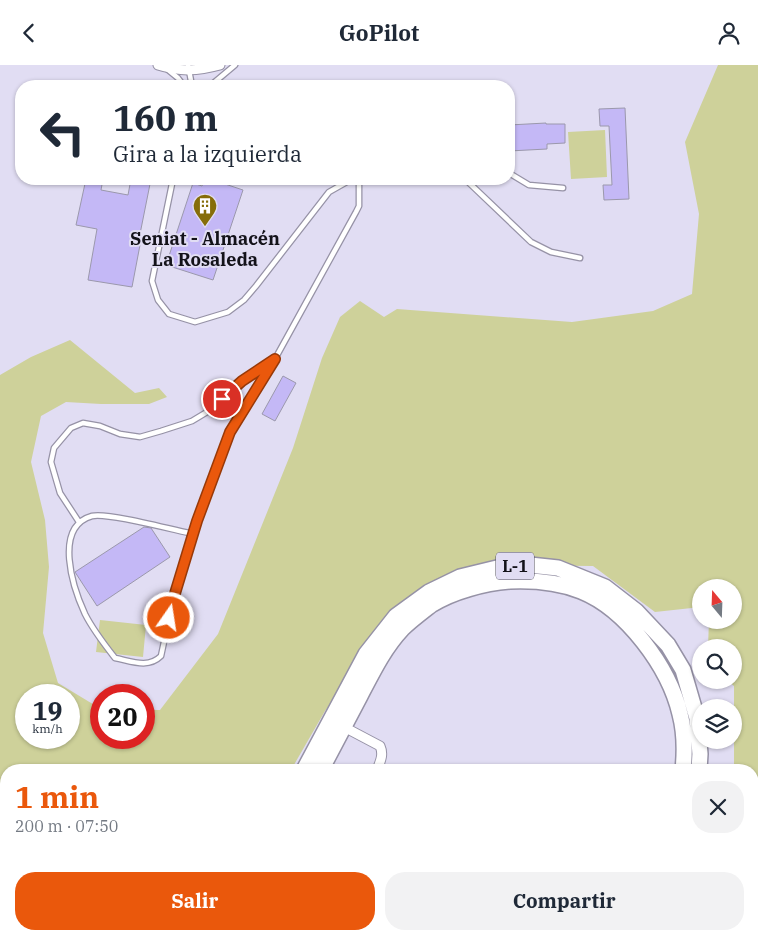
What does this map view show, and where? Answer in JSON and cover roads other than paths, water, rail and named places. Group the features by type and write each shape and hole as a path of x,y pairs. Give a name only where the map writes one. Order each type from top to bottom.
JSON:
{"main road":[{"name":"L-1","path":"307,764 366,654 396,616 429,592 460,577 497,568 530,565 558,568 605,587 636,611 668,645 683,670 697,718 700,754 699,764"},
{"name":"L-1","path":"324,764 377,664 402,629 432,605 461,591 492,583 520,581 550,582 582,591 611,608 637,633 654,654 665,674 680,713 686,747 685,764"}],"street":[{"path":"161,66 189,68 220,65"},
{"path":"344,727 380,746 382,751 380,764"}],"lane":[{"path":"217,80 235,65"},
{"path":"161,66 180,80"},
{"path":"515,176 530,185 563,188"},
{"path":"172,185 152,281 158,300 169,314 195,322 228,312 244,300 329,191 340,185"},
{"path":"193,534 111,517 93,516 79,522 70,536 68,554 78,598 86,615 114,658 147,664 156,661 161,655 173,600 193,534 230,432 275,359 356,211 359,185"},
{"path":"471,185 530,242 551,251 580,258"},
{"path":"79,522 60,493 51,463 54,448 71,428 83,423 100,426 120,434 140,437 192,421 212,409 242,381 275,359"}],"place":[{"name":"Seniat - Almacén La Rosaleda","path":"205,227"}]}
